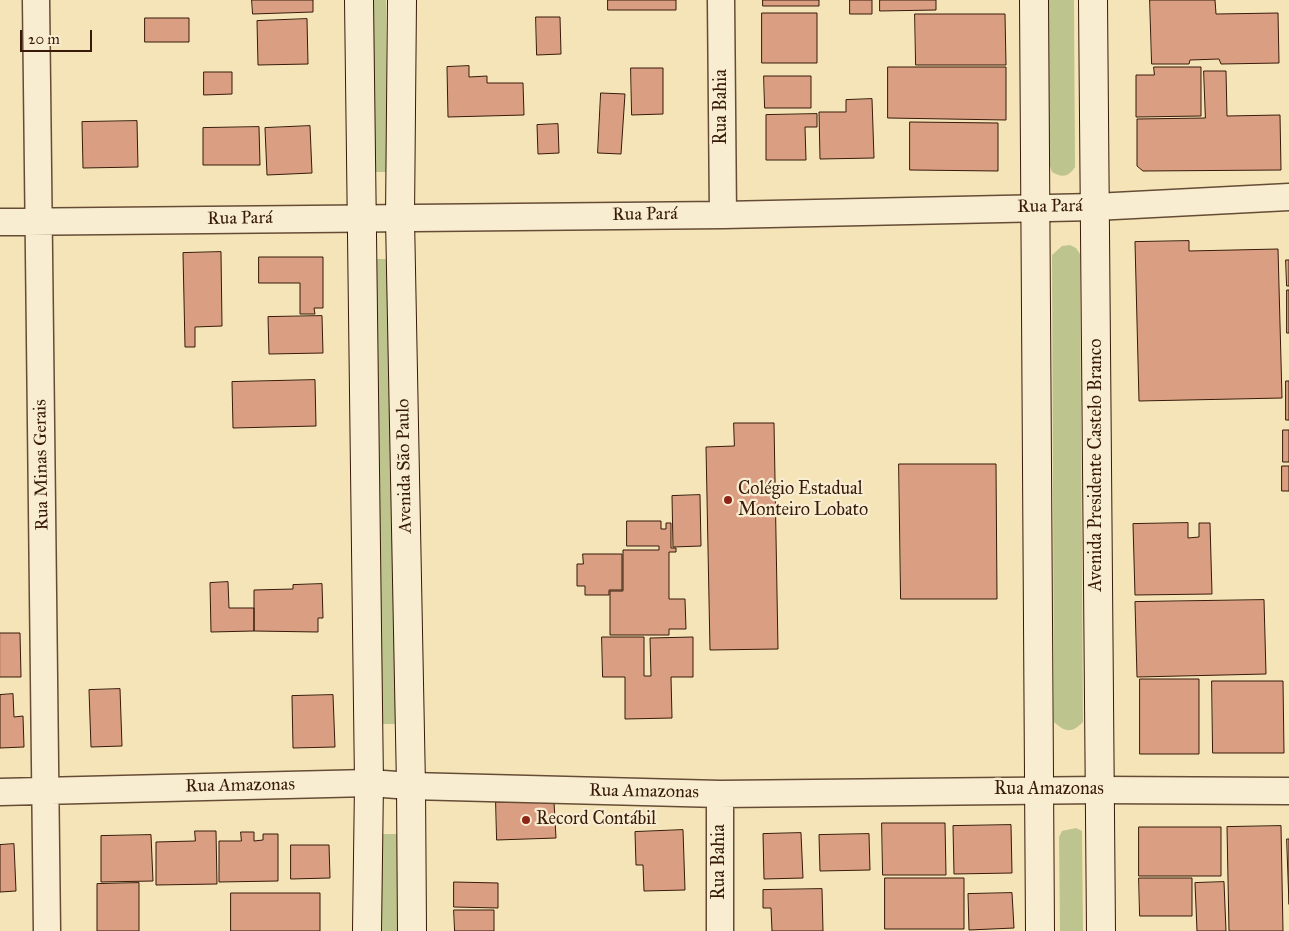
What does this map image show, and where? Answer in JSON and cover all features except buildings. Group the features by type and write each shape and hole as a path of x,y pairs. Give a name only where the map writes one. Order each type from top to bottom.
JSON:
{"street":[{"name":"Rua Minas Gerais","path":"36,0 47,931"},
{"path":"359,0 368,783 367,931"},
{"name":"Avenida São Paulo","path":"402,0 400,218 412,931"},
{"name":"Rua Bahia","path":"721,0 723,215"},
{"path":"1034,0 1040,931"},
{"name":"Avenida Presidente Castelo Branco","path":"1093,0 1101,931"},
{"name":"Rua Pará","path":"0,222 723,215 1095,207 1289,197"},
{"name":"Rua Amazonas","path":"0,792 368,783 411,786 720,794 1039,790 1289,791"},
{"name":"Rua Bahia","path":"720,794 720,931"}],"green space":[{"path":"366,0 386,0 387,172 366,172"},
{"path":"1047,0 1074,0 1075,167 1065,176 1052,172 1048,160"},
{"path":"1070,245 1076,248 1080,254 1083,722 1072,730 1066,730 1054,722 1052,255 1062,246"},
{"path":"369,259 389,259 398,724 378,724"},
{"path":"1076,828 1082,831 1083,931 1060,931 1059,837 1062,831"},
{"path":"378,834 398,834 399,931 378,931"}],"place":[{"name":"Colégio Estadual Monteiro Lobato","path":"728,500"},
{"name":"Record Contábil","path":"526,820"}]}
